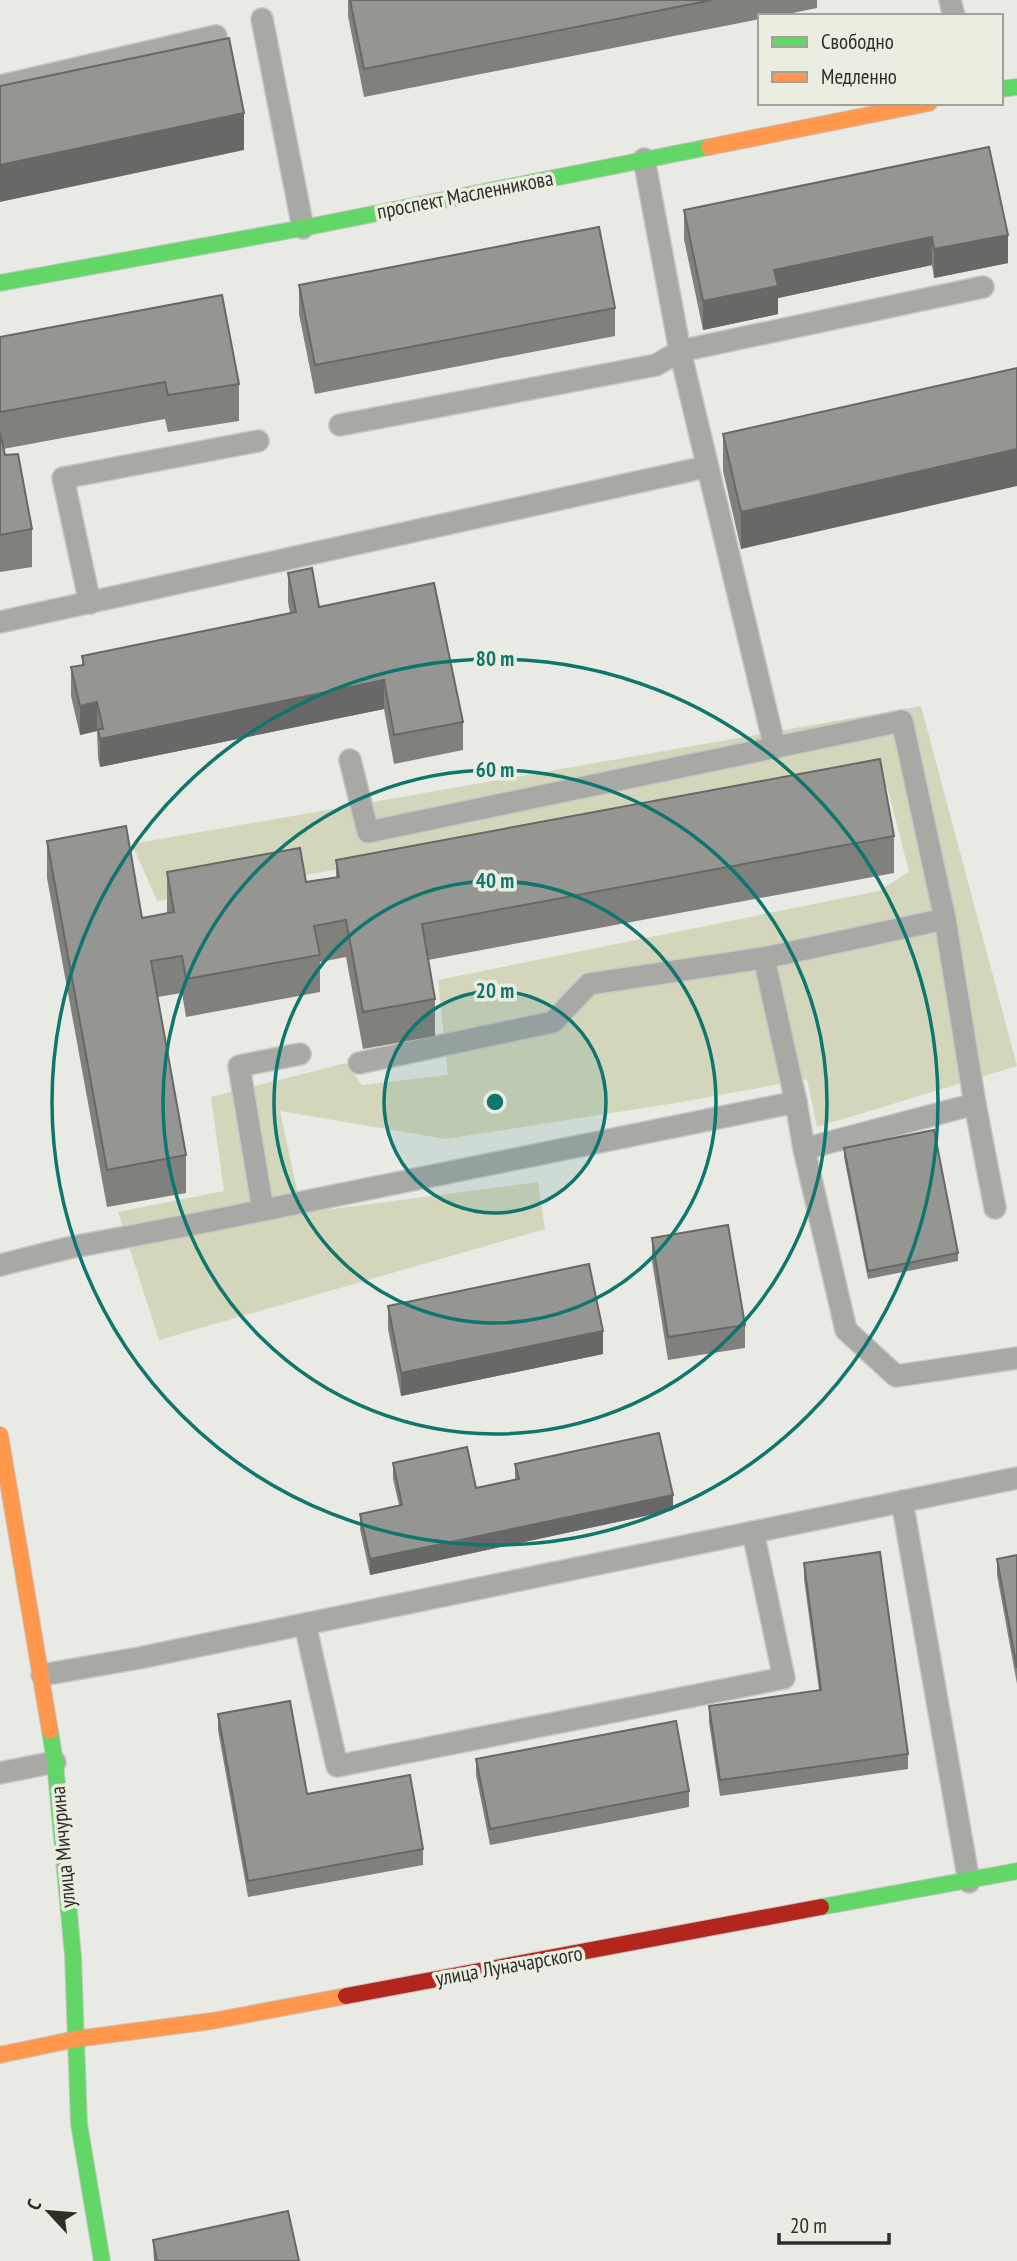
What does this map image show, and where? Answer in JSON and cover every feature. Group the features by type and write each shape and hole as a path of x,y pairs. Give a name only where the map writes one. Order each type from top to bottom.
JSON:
{"main road":[{"name":"проспект Масленникова","path":"0,283 303,228 919,105"},
{"name":"улица Мичурина","path":"0,1435 55,1762 73,1955 79,2124 102,2261"},
{"name":"улица Луначарского","path":"0,2054 76,2039 212,2021 1017,1871"}],"lane":[{"path":"262,19 303,228"},
{"path":"0,86 216,36"},
{"path":"644,159 680,351 775,748"},
{"path":"340,425 656,365 680,351 984,287"},
{"path":"90,603 63,478 258,441"},
{"path":"0,622 706,467"},
{"path":"350,760 368,832 902,721 945,919 995,1208"},
{"path":"359,1063 553,1023 589,984 764,958 945,919"},
{"path":"764,958 846,1330 896,1376 1017,1358"},
{"path":"262,1210 239,1066 300,1054"},
{"path":"0,1265 68,1248 796,1102"},
{"path":"804,1149 975,1104"},
{"path":"42,1675 1017,1478"},
{"path":"902,1501 969,1882"},
{"path":"305,1624 337,1766 784,1678 753,1532"},
{"path":"0,1773 55,1762"}],"green space":[{"path":"921,706 1017,1066 817,1127 807,1079 682,1102 446,1139 280,1111 302,1213 538,1182 545,1229 159,1340 118,1212 224,1191 211,1097 346,1063 362,1085 448,1075 438,980 879,891 909,872 888,789 860,778 157,901 132,844"}],"building":[{"path":"350,0 712,0 364,69"},
{"path":"229,38 244,113 0,165 0,86"},
{"path":"989,147 1008,235 934,249 932,237 774,270 778,286 703,301 684,210"},
{"path":"599,227 615,308 315,365 299,285"},
{"path":"222,295 239,384 168,395 165,382 0,412 0,337"},
{"path":"1017,368 1017,449 741,512 723,434"},
{"path":"0,433 5,455 18,454 32,529 0,535"},
{"path":"312,568 319,607 434,583 463,722 394,735 384,680 100,739 98,729 103,729 97,702 80,706 71,667 84,665 82,656 296,612 288,573"},
{"path":"880,759 894,836 422,924 435,999 363,1012 346,920 314,926 320,955 186,979 182,956 151,961 186,1155 107,1170 47,841 126,826 142,918 174,912 167,872 300,848 306,882 339,877 336,860"},
{"path":"934,1130 958,1253 868,1271 844,1148"},
{"path":"728,1225 745,1325 668,1337 652,1238"},
{"path":"589,1264 603,1331 401,1373 388,1306"},
{"path":"659,1433 673,1495 370,1559 360,1514 402,1505 393,1463 467,1447 476,1488 519,1479 515,1464"},
{"path":"880,1552 908,1754 720,1780 709,1706 821,1690 804,1563"},
{"path":"1017,1555 1017,1668 997,1559"},
{"path":"290,1701 307,1794 410,1775 423,1849 248,1881 218,1714"},
{"path":"676,1721 689,1791 490,1829 476,1759"},
{"path":"288,2211 299,2261 157,2261 153,2240"}],"traffic: fast":[{"path":"1003,89 1017,87"},
{"path":"0,283 303,228 709,147"},
{"path":"50,1731 73,1956 79,2124 102,2261"},
{"path":"821,1907 1017,1871"}],"traffic: slow":[{"path":"709,147 919,105"},
{"path":"0,1435 50,1731"},
{"path":"0,2055 76,2039 212,2021 346,1996"}],"traffic: jam":[{"path":"346,1996 821,1907"}]}
